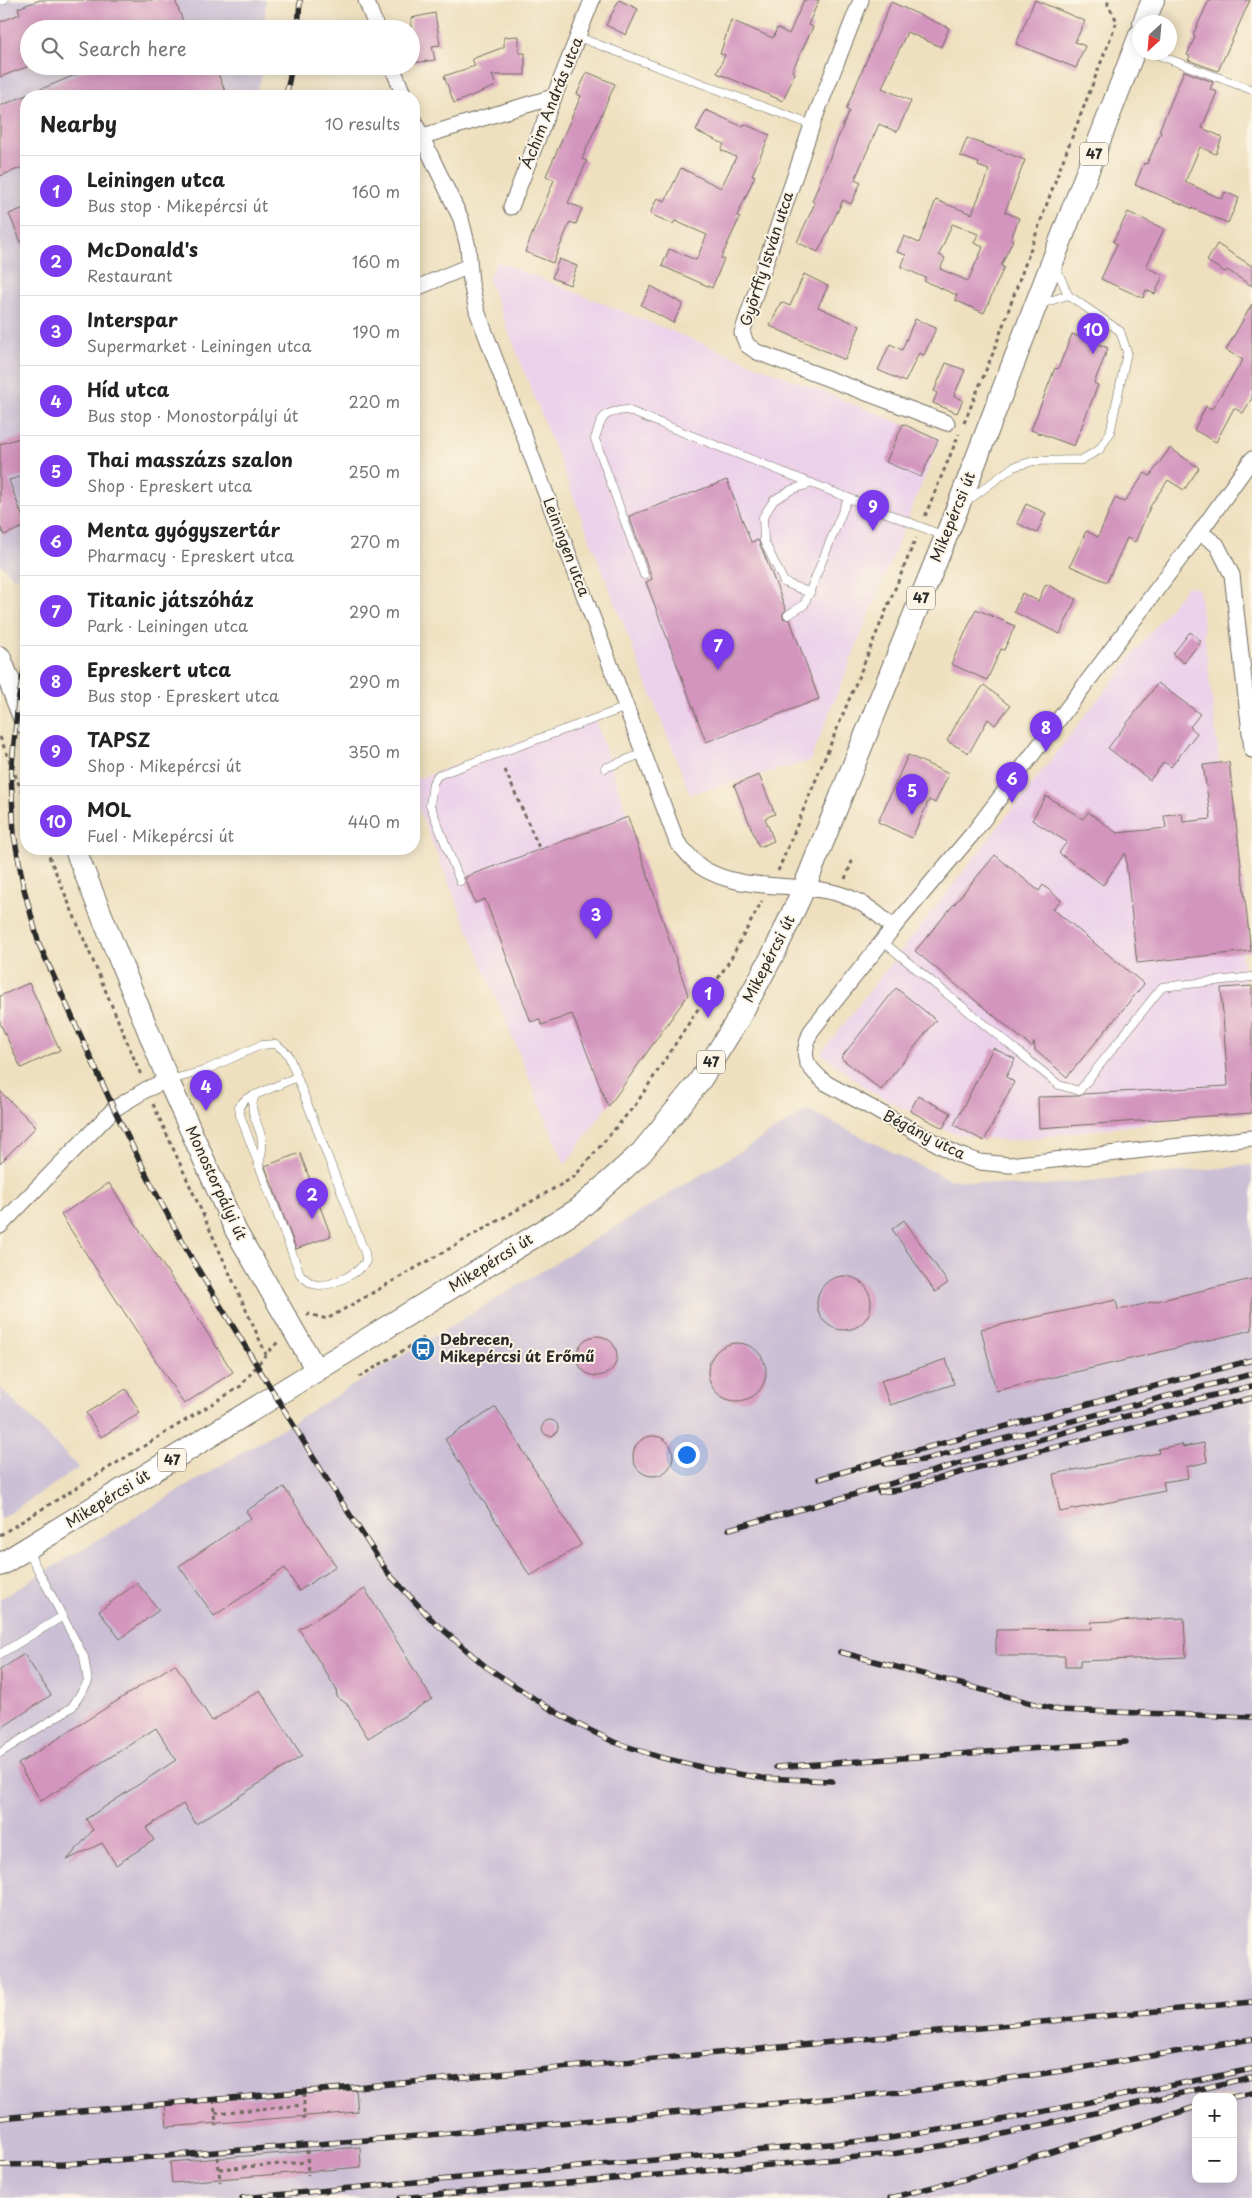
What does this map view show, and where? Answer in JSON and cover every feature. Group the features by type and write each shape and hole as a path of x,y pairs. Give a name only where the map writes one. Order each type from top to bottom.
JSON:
{"main road":[{"path":"1147,15 1153,0"},
{"name":"Mikepércsi út","path":"0,1565 579,1208 641,1153 699,1082 737,1021 776,949 804,888 1135,60"}],"street":[{"path":"366,0 374,20"},
{"name":"Áchim András utca","path":"511,207 592,0"},
{"name":"Györffy István utca","path":"861,0 812,125 742,333 747,345 757,352 947,423"},
{"path":"396,75 402,90"},
{"path":"420,137 553,97"},
{"name":"Leiningen utca","path":"420,137 461,220 468,247 471,284 477,311 677,842 701,867 722,877 770,886 804,888 839,894 876,911 893,928"},
{"path":"420,287 470,266"},
{"name":"Bégány utca","path":"1252,459 1200,532 974,832 882,941 811,1031 806,1044 804,1058 810,1070 826,1083 956,1154 980,1162 1009,1165 1252,1138"},
{"path":"1200,532 1217,545 1232,575 1252,750"},
{"path":"0,657 20,709"},
{"name":"Monostorpályi út","path":"77,855 168,1080 236,1231 317,1371"},
{"path":"0,1226 114,1109 146,1089 168,1080"}],"lane":[{"path":"0,1 4,0"},
{"path":"578,37 812,125"},
{"path":"1176,60 1252,90"},
{"path":"957,509 1013,467 1034,461 1081,460 1099,450 1110,433 1127,352 1120,331 1068,295 1054,261"},
{"path":"1036,306 1068,295"},
{"path":"644,575 595,439 600,420 610,411 627,410 945,537"},
{"path":"810,593 784,582 764,541 763,517 774,500 791,490 812,483"},
{"path":"788,615 804,605 848,498"},
{"path":"460,881 430,806 433,784 438,775 627,708"},
{"path":"605,768 644,753"},
{"path":"882,941 1059,1085 1079,1091 1162,987 1252,977"},
{"path":"168,1080 203,1071 261,1045 276,1044 288,1054 297,1076 365,1253 366,1261 357,1272 324,1286 314,1284 300,1274 240,1115 239,1106 246,1099 297,1076"},
{"path":"255,1095 251,1109 262,1139 263,1148 259,1165"},
{"path":"0,1753 72,1707 88,1682 84,1657 27,1549"},
{"path":"0,1654 63,1616"}],"path":[{"path":"0,1535 241,1386 266,1354 309,1314 327,1319 574,1177 636,1104 730,960 770,886 993,353 1057,176 1118,21 1108,5 1108,0"},
{"path":"0,737 20,787"},
{"path":"505,770 540,850"},
{"path":"359,1377 424,1338"},
{"path":"304,2093 304,2119"},
{"path":"214,2100 216,2126"},
{"path":"215,2113 304,2105"},
{"path":"307,2150 308,2175"},
{"path":"218,2157 220,2182"},
{"path":"219,2170 307,2162"}],"shaded area":[{"path":"0,0 266,0 265,20 20,20 20,75 261,75 257,90 20,90 20,569 15,579 0,563"},
{"path":"497,261 940,439 810,761 690,794 488,279"},
{"path":"1187,586 1199,589 1252,1041 1252,1110 1007,1141 952,1133 870,1091 821,1053"},
{"path":"594,716 688,995 565,1165 420,813 420,778"},
{"path":"808,1110 949,1179 1027,1187 1252,1165 1252,2198 0,2198 0,1599"},
{"path":"0,1387 79,1468 0,1519"}],"building":[{"path":"40,0 175,0 183,20 20,20 20,69 0,77 0,22 20,14 18,8"},
{"path":"619,0 638,9 626,35 606,25"},
{"path":"804,0 819,0 808,25 813,27 792,71 795,73 783,101 717,73 725,55 720,54 731,20 773,38 777,28 789,34"},
{"path":"1035,0 1085,21 1075,42 1085,46 1076,68 1016,44"},
{"path":"1209,0 1250,0 1218,71 1188,60 1190,56 1187,55 1195,37 1193,35"},
{"path":"891,2 949,28 941,47 907,32 882,88 911,101 897,132 879,124 855,179 861,182 851,204 843,200 818,252 797,242 815,203 812,201 849,111 846,109"},
{"path":"435,13 440,45 432,46 435,60 420,62 420,20 411,20 411,18"},
{"path":"519,36 519,53 525,53 525,75 492,75 496,86 454,103 444,76 475,66 472,59 504,47 504,37"},
{"path":"1184,71 1213,82 1210,89 1217,92 1202,128 1222,137 1216,154 1200,147 1185,182 1222,199 1225,192 1239,198 1228,223 1135,185 1144,163 1147,164 1161,132 1159,131"},
{"path":"587,72 615,84 582,159 587,161 568,203 582,208 576,224 570,222 553,263 525,252 554,180 546,176 581,96 577,94"},
{"path":"75,75 219,75 225,90 39,90"},
{"path":"20,98 20,168 0,176 0,106"},
{"path":"706,110 743,127 744,124 770,135 752,175 755,176 737,216 740,217 721,258 724,259 712,288 662,266 669,249 696,260 707,235 675,221 673,224 650,214 657,198 665,201 681,168 721,188 736,157 721,150 724,144 696,131"},
{"path":"967,138 1025,160 1005,212 1019,218 1011,239 1013,240 1001,266 1004,267 984,313 955,300 957,295 924,281 926,278 901,267 906,255 897,252 904,236 919,243 936,200 972,214 989,170 978,166 979,163 960,156","holes":["952,224 978,234 974,243 983,247 968,281 940,269 945,258 939,255"]},
{"path":"20,209 20,240 9,214"},
{"path":"1128,212 1164,229 1146,267 1163,275 1155,294 1146,290 1143,298 1101,279 1117,244 1113,242"},
{"path":"1217,244 1252,266 1252,286 1227,270 1225,272 1207,261"},
{"path":"559,259 577,266 570,285 552,278"},
{"path":"804,274 828,286 818,307 860,326 845,360 770,326 781,302 790,306"},
{"path":"651,286 683,304 673,323 641,305"},
{"path":"1252,304 1252,398 1243,413 1234,408 1216,442 1194,430 1206,406 1212,409 1243,360 1226,350"},
{"path":"915,319 936,328 924,355 919,353 905,382 878,370 890,344 902,350"},
{"path":"1072,334 1108,348 1094,383 1098,385 1074,446 1031,430 1055,368 1058,369"},
{"path":"946,363 965,370 954,396 963,400 957,413 933,403 937,393 934,391"},
{"path":"903,424 938,440 921,477 886,462"},
{"path":"20,438 20,477 9,480 20,510 20,528 4,535 0,526 0,444"},
{"path":"1170,448 1199,468 1184,490 1168,480 1151,505 1135,542 1127,538 1107,582 1070,566 1086,531 1098,537 1115,498 1124,502 1145,473 1150,476"},
{"path":"727,480 751,542 758,540 766,559 786,610 783,613 783,618 790,620 819,699 706,742 646,582 652,579 629,516"},
{"path":"1026,504 1046,513 1037,533 1017,523"},
{"path":"1046,584 1076,599 1060,634 1014,612 1022,593 1038,601"},
{"path":"976,609 1015,626 1004,650 1001,649 987,680 951,664"},
{"path":"1190,632 1201,641 1184,663 1173,654"},
{"path":"1158,683 1200,714 1190,727 1197,733 1171,767 1164,762 1150,780 1108,748"},
{"path":"984,685 1010,706 995,725 988,719 969,753 947,741 960,717"},
{"path":"908,755 949,774 935,803 929,800 912,838 878,822"},
{"path":"1229,762 1251,951 1137,963 1125,853 1103,885 1059,853 1067,842 1032,820 1046,796 1083,819 1088,812 1117,833 1166,828 1164,815 1182,813 1183,822 1211,819 1203,765"},
{"path":"759,775 775,814 765,818 774,841 759,847 734,785"},
{"path":"628,817 688,995 608,1107 572,1014 542,1025 539,1019 531,1022 485,899 475,903 465,877"},
{"path":"995,855 1039,891 1043,885 1061,900 1053,909 1144,984 1067,1077 1035,1050 1034,1042 1032,1047 915,951"},
{"path":"29,983 60,1050 21,1068 0,1023 0,996"},
{"path":"1252,986 1252,1113 1039,1128 1038,1097 1228,1086 1221,988"},
{"path":"896,988 936,1020 881,1090 841,1058"},
{"path":"993,1048 1015,1059 1006,1077 1014,1082 984,1141 954,1125"},
{"path":"0,1091 36,1127 0,1163"},
{"path":"918,1096 951,1113 943,1128 910,1111"},
{"path":"300,1153 331,1236 296,1249 265,1166"},
{"path":"109,1183 233,1372 184,1404 61,1215"},
{"path":"904,1220 948,1283 935,1292 892,1229"},
{"path":"839,1276 849,1276 859,1280 867,1288 871,1303 867,1318 859,1326 849,1330 839,1330 829,1326 821,1318 817,1308 817,1298 821,1288 829,1280"},
{"path":"1252,1279 1252,1330 996,1391 981,1329 1116,1300 1118,1310"},
{"path":"601,1336 608,1339 614,1345 617,1356 616,1364 608,1373 601,1376 593,1376 586,1373 578,1364 577,1352 580,1345 589,1337"},
{"path":"737,1343 748,1345 761,1356 766,1372 764,1383 753,1396 737,1401 726,1399 713,1388 708,1372 710,1361 721,1348"},
{"path":"946,1359 954,1384 890,1405 881,1381"},
{"path":"126,1389 140,1413 101,1437 86,1413"},
{"path":"496,1407 581,1545 530,1576 445,1439"},
{"path":"547,1420 553,1420 558,1425 556,1434 547,1436 542,1431 542,1425"},
{"path":"657,1436 664,1439 670,1445 673,1456 672,1464 664,1473 657,1476 649,1476 642,1473 634,1464 633,1452 636,1445 645,1437"},
{"path":"1204,1443 1207,1462 1186,1467 1188,1478 1163,1482 1165,1491 1060,1512 1053,1474 1159,1453 1158,1449 1182,1444 1183,1447"},
{"path":"284,1487 336,1566 299,1591 285,1568 214,1616 179,1566 251,1518 246,1511"},
{"path":"137,1583 159,1610 120,1639 99,1611"},
{"path":"365,1589 432,1699 368,1738 347,1704 337,1697 336,1689 299,1629"},
{"path":"1184,1618 1186,1657 1080,1661 1080,1667 1065,1667 1065,1656 996,1656 996,1630 1092,1629 1091,1622"},
{"path":"24,1654 51,1695 0,1729 0,1670"},
{"path":"175,1664 212,1721 260,1690 302,1756 196,1824 183,1804 146,1828 154,1840 116,1865 102,1843 67,1860 93,1830 86,1819 176,1760 156,1728 41,1801 18,1764"},
{"path":"356,2090 358,2112 167,2127 165,2105"},
{"path":"360,2147 361,2167 172,2183 170,2162"}],"railway":[{"path":"299,20 300,0"},
{"path":"287,90 290,75"},
{"path":"20,691 11,774 14,835 24,889 39,944 114,1109 153,1188 193,1261 324,1475 388,1573 433,1621 485,1666 544,1705 614,1742 659,1757 709,1769 762,1778 832,1781"},
{"path":"819,1479 914,1451 1252,1360"},
{"path":"885,1464 923,1460 1252,1374"},
{"path":"729,1529 849,1496 1086,1426 1252,1386"},
{"path":"879,1492 899,1490 1004,1460 1252,1398"},
{"path":"840,1652 1058,1710 1252,1717"},
{"path":"776,1767 1126,1742"},
{"path":"0,2118 413,2082 1252,2002"},
{"path":"0,2165 65,2164 418,2136 912,2091 1062,2071 1252,2039"},
{"path":"242,2198 884,2139 1006,2119 1252,2069"},
{"path":"400,2198 892,2154 977,2140 1252,2077"},
{"path":"1237,2096 1252,2093"},
{"path":"890,2198 965,2179 1192,2108"}],"place":[{"name":"MOL","path":"1093,354"},
{"name":"TAPSZ","path":"873,531"},
{"name":"Titanic játszóház","path":"718,670"},
{"name":"Epreskert utca","path":"1046,752"},
{"name":"Menta gyógyszertár","path":"1012,803"},
{"name":"Thai masszázs szalon","path":"912,815"},
{"name":"Interspar","path":"596,939"},
{"name":"Leiningen utca","path":"708,1018"},
{"name":"Híd utca","path":"206,1111"},
{"name":"McDonald's","path":"312,1219"},
{"name":"Debrecen, Mikepércsi út Erőmű","path":"423,1349"}]}
